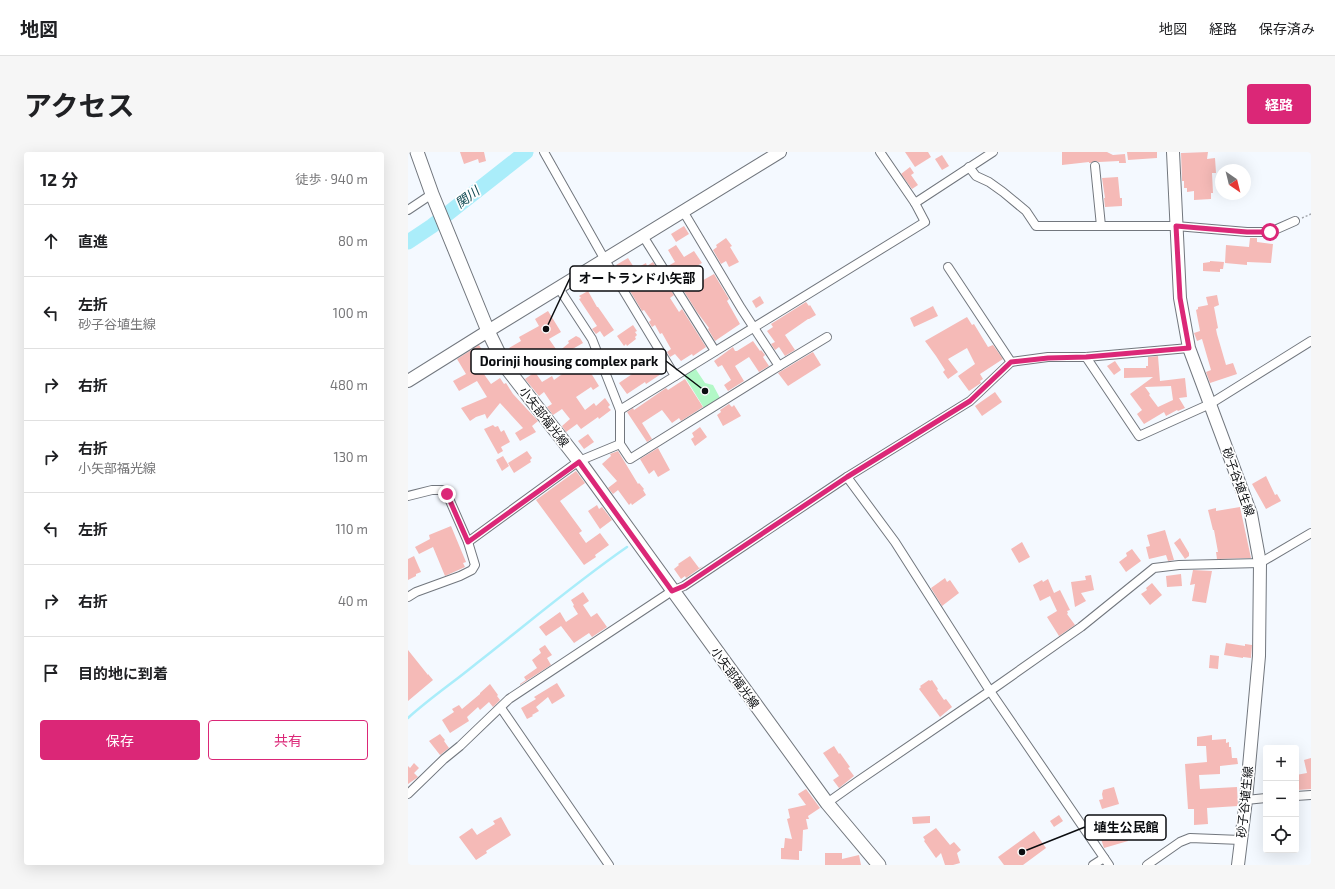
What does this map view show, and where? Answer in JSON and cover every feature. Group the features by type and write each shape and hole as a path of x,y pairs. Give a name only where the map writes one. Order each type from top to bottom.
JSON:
{"main road":[{"name":"小矢部福光線","path":"417,152 432,194 488,330 505,366 579,462 827,804 879,865"},
{"path":"408,381 488,330 780,152"},
{"name":"砂子谷埴生線","path":"1173,152 1180,298 1189,348 1251,514 1260,563 1259,656 1246,800 1238,865"}],"street":[{"path":"544,152 605,260 675,376"},
{"path":"620,410 925,222 915,203 880,152"},
{"path":"915,203 993,152"},
{"path":"1094,166 1101,226"},
{"path":"969,167 976,176 989,182 1026,211 1036,226 1176,226 1247,232 1270,232 1296,221"},
{"path":"408,210 432,194"},
{"path":"683,211 754,328 779,366"},
{"path":"643,236 715,351"},
{"path":"948,267 1011,362"},
{"path":"558,287 592,339 620,410 620,444 630,459 827,337"},
{"path":"1086,357 1139,436 1210,404 1311,340"},
{"path":"408,794 509,699 672,591 684,586 847,477 970,401 1011,362 1189,348"},
{"path":"468,542 579,462 620,444"},
{"path":"847,477 895,542 990,691 1109,865"},
{"path":"408,496 432,490 442,490 447,494 468,542 475,565 472,570 460,576 416,592 408,597"},
{"path":"827,804 858,780 1082,627 1154,568 1179,565 1260,563 1311,533"},
{"path":"501,708 609,865"},
{"path":"1299,796 1311,795"},
{"path":"1246,800 1263,798"},
{"path":"1147,865 1180,842 1190,838 1240,840"},
{"path":"1093,865 1104,858"}],"path":[{"path":"1296,221 1311,214"}],"green space":[{"path":"695,368 705,383 713,385 720,398 704,408 683,374"}],"building":[{"path":"460,152 484,152 486,161 479,163 478,159 464,164"},
{"path":"905,152 928,152 931,157 915,167"},
{"path":"1062,152 1107,152 1113,155 1125,154 1126,163 1119,163 1119,161 1095,161 1091,163 1062,165"},
{"path":"1127,152 1157,152 1157,158 1128,160"},
{"path":"1208,152 1207,159 1215,158 1215,173 1212,173 1213,193 1211,193 1211,199 1194,200 1194,191 1187,192 1187,188 1184,188 1184,181 1182,181 1181,153"},
{"path":"942,155 949,166 942,170 935,159"},
{"path":"910,167 914,173 911,175 918,185 912,189 901,174"},
{"path":"1118,177 1122,206 1105,207 1102,178"},
{"path":"684,226 689,234 676,242 671,234"},
{"path":"726,238 732,246 730,247 739,262 729,267 726,261 721,264 713,250 717,247 716,245"},
{"path":"1250,238 1257,238 1257,242 1273,244 1271,263 1247,262 1247,265 1225,263 1226,245 1249,247"},
{"path":"676,245 684,257 694,251 702,263 690,270 698,283 714,274 729,299 727,301 740,324 715,341 708,329 709,328 668,266 675,262 668,250"},
{"path":"628,258 635,269 646,263 647,266 653,262 674,295 670,298 679,312 682,309 706,347 693,356 692,354 681,361 675,354 670,357 667,352 671,349 662,333 660,334 655,325 652,327 649,322 651,320 644,310 642,311 616,265"},
{"path":"1210,261 1224,262 1223,269 1220,269 1220,272 1203,271 1203,263"},
{"path":"588,291 597,307 614,330 604,337 600,331 596,334 592,329 597,326 579,299 581,298 579,296"},
{"path":"1217,295 1219,305 1214,307 1218,328 1216,329 1217,334 1226,365 1233,363 1237,374 1210,383 1206,372 1211,370 1202,339 1197,341 1194,333 1200,331 1196,310 1198,307 1208,305 1206,297"},
{"path":"760,296 764,303 756,308 752,301"},
{"path":"806,302 809,306 810,305 816,315 785,335 795,350 785,356 779,347 775,350 771,344 775,342 767,331 773,327 771,324"},
{"path":"933,306 938,316 914,327 910,318"},
{"path":"548,311 561,332 549,339 558,352 569,343 568,341 576,336 580,338 583,343 569,351 579,365 583,363 585,366 586,365 599,386 593,390 591,387 576,397 585,410 594,403 596,406 605,398 610,405 608,407 611,410 581,429 577,424 566,432 562,426 570,419 562,409 553,415 547,407 552,404 544,392 539,396 525,379 535,372 542,382 552,376 554,380 565,372 557,362 555,363 552,359 544,365 533,351 517,360 509,348 521,341 519,337 539,326 535,319"},
{"path":"967,317 972,325 974,324 988,347 993,345 1003,359 980,374 983,379 980,381 981,383 969,391 958,376 975,364 967,348 948,359 958,372 948,379 943,372 945,370 925,341"},
{"path":"633,325 637,331 635,332 637,335 635,337 636,339 627,346 626,344 624,346 617,336"},
{"path":"753,341 765,355 763,357 769,366 759,372 749,357 735,366 744,381 728,391 724,385 731,380 722,365 718,367 714,361 733,347 735,351 737,351"},
{"path":"479,345 486,357 476,363 491,384 500,378 538,421 532,426 536,432 520,441 515,433 523,428 500,403 487,419 485,414 470,421 461,408 487,397 477,381 459,391 453,381 466,374 457,359"},
{"path":"813,352 821,365 788,386 778,373"},
{"path":"642,355 651,366 657,362 664,372 627,394 619,383 638,370 632,360"},
{"path":"1158,356 1160,381 1185,378 1187,397 1179,398 1185,408 1178,411 1177,410 1166,416 1164,412 1144,424 1137,414 1142,410 1130,394 1153,377 1124,378 1124,368 1146,368 1146,366 1148,366 1148,357","holes":["1171,386 1173,400 1158,407 1145,387"]},
{"path":"1115,361 1121,370 1114,375 1107,366"},
{"path":"685,379 703,407 681,421 679,418 672,423 662,410 642,423 652,439 647,442 627,412 633,408 634,410 666,388 668,390"},
{"path":"995,392 1002,402 982,416 975,406"},
{"path":"729,404 732,407 734,405 741,416 723,426 717,415 721,412 720,410"},
{"path":"493,425 495,427 498,426 501,432 504,430 510,442 501,447 503,451 498,454 484,429"},
{"path":"700,427 707,437 695,446 691,439 694,437 692,433"},
{"path":"588,434 594,442 584,449 578,441"},
{"path":"658,448 670,470 658,477 654,470 649,474 640,459"},
{"path":"527,451 532,458 530,460 531,462 514,473 508,463"},
{"path":"618,451 638,484 639,483 644,489 643,490 646,495 632,505 631,503 629,505 618,490 613,494 608,488 617,481 602,464 611,456 610,454"},
{"path":"503,456 509,466 502,471 496,460"},
{"path":"576,471 585,483 560,501 582,531 579,533 586,543 600,533 609,545 595,555 596,557 584,565 536,500"},
{"path":"1266,476 1275,495 1277,494 1281,501 1266,509 1252,484"},
{"path":"597,505 599,509 602,507 612,520 600,529 588,511"},
{"path":"1240,507 1251,558 1217,559 1216,552 1218,552 1214,530 1208,510 1216,508 1216,511"},
{"path":"451,526 466,562 463,563 465,567 445,576 433,547 419,554 415,547 430,539 429,535"},
{"path":"1165,530 1174,560 1168,561 1166,555 1149,559 1146,547 1150,546 1147,535"},
{"path":"1180,538 1189,553 1189,556 1185,559 1174,543"},
{"path":"1022,542 1030,557 1019,563 1011,549"},
{"path":"1132,549 1141,561 1126,572 1119,562 1127,556 1126,553"},
{"path":"414,556 421,572 408,580 408,559"},
{"path":"690,556 699,568 703,566 686,578 685,576 681,579 674,569 679,565 678,564"},
{"path":"1193,570 1212,571 1206,603 1192,601 1195,584 1190,585"},
{"path":"1181,574 1182,586 1167,587 1166,576"},
{"path":"1091,575 1094,590 1081,593 1086,601 1075,607 1071,582 1086,580 1085,576"},
{"path":"945,578 947,582 950,580 959,593 942,606 931,588"},
{"path":"1048,579 1054,593 1060,590 1070,610 1067,611 1067,614 1075,625 1059,636 1047,617 1057,611 1050,596 1040,601 1033,585 1042,580 1043,582"},
{"path":"1152,583 1162,595 1150,605 1141,594 1147,590 1146,588"},
{"path":"583,592 589,601 583,605 591,617 597,613 607,627 592,637 589,633 574,643 561,626 546,636 539,627 560,612 566,622 578,614 571,600"},
{"path":"1226,643 1245,646 1245,644 1252,645 1251,658 1224,655"},
{"path":"545,645 552,655 547,658 551,665 520,685 526,680 524,677 537,668 532,660 541,653 539,649"},
{"path":"408,650 433,680 408,701"},
{"path":"1210,655 1219,656 1218,669 1209,668"},
{"path":"929,680 932,680 944,700 946,699 952,707 940,717 919,689 921,687 920,686"},
{"path":"557,683 565,696 552,704 548,697 536,707 539,711 527,719 521,708 536,699 534,697"},
{"path":"490,684 500,700 493,707 489,702 480,710 478,707 467,717 469,721 450,733 442,720 454,712 452,709 459,705 462,709"},
{"path":"440,734 449,748 440,755 429,741"},
{"path":"1212,735 1212,740 1226,739 1226,743 1229,742 1232,758 1237,758 1238,764 1220,766 1220,774 1199,775 1200,789 1237,787 1238,806 1207,808 1208,824 1194,825 1194,809 1188,809 1185,764 1207,762 1206,746 1197,746 1197,737"},
{"path":"834,746 850,767 848,768 854,776 839,788 833,780 839,776 823,753"},
{"path":"1311,758 1311,789 1299,790 1299,774 1307,773 1304,760"},
{"path":"414,763 419,768 414,773 418,777 408,784 408,766 410,768"},
{"path":"1114,787 1119,804 1102,809 1099,800 1103,799 1103,790"},
{"path":"806,789 820,808 808,816 809,819 806,819 808,829 803,830 802,851 799,851 799,860 781,859 781,848 784,848 785,838 792,839 787,819 790,818 788,809 806,805 798,794"},
{"path":"1059,815 1063,821 1054,827 1050,821"},
{"path":"930,816 930,823 913,824 912,817"},
{"path":"501,817 511,835 486,851 487,853 476,860 459,837 472,828 477,835 495,824 493,821"},
{"path":"1123,820 1128,841 1104,848 1101,839 1110,837 1106,825"},
{"path":"936,828 950,845 954,842 961,850 957,853 960,863 945,865 941,853 936,858 924,841 925,840 923,837"},
{"path":"1034,831 1046,848 1023,865 1004,865 998,857"},
{"path":"825,853 842,853 842,859 859,855 861,865 825,865"}],"waterway":[{"name":"関川","path":"408,242 432,226 526,152"},
{"path":"408,718 570,589 627,547"}],"place":[{"name":"オートランド小矢部","path":"546,329"},
{"name":"Dorinji housing complex park","path":"705,391"},
{"name":"埴生公民館","path":"1022,852"}],"route":[{"path":"447,494 468,542 579,462 672,591 684,586 847,477 970,401 1011,362 1189,348 1180,298 1176,226 1247,232 1270,232"}]}
